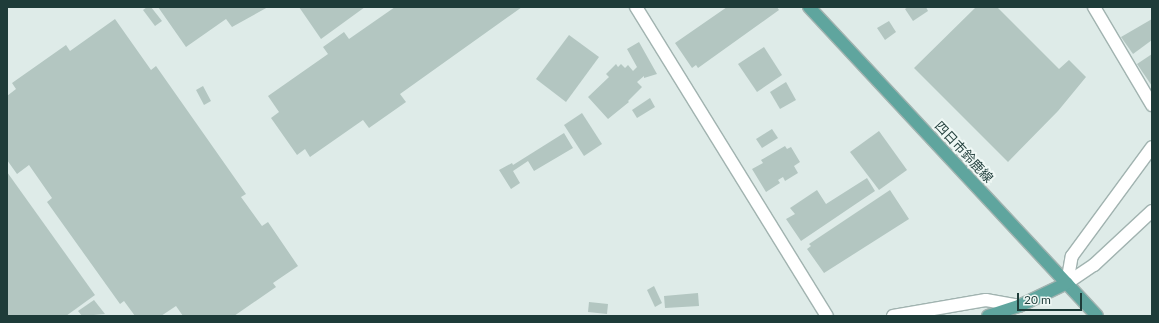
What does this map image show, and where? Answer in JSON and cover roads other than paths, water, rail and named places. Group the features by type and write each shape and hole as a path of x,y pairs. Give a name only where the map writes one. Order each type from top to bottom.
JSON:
{"main road":[{"name":"四日市鈴鹿線","path":"809,7 1097,316"},
{"path":"988,316 1018,306 1067,283"}],"street":[{"path":"636,7 827,316"},
{"path":"1094,7 1152,105"},
{"path":"1067,283 1072,256 1152,147"},
{"path":"1067,283 1094,264 1152,210"},
{"path":"893,316 986,300 1018,306"}]}
